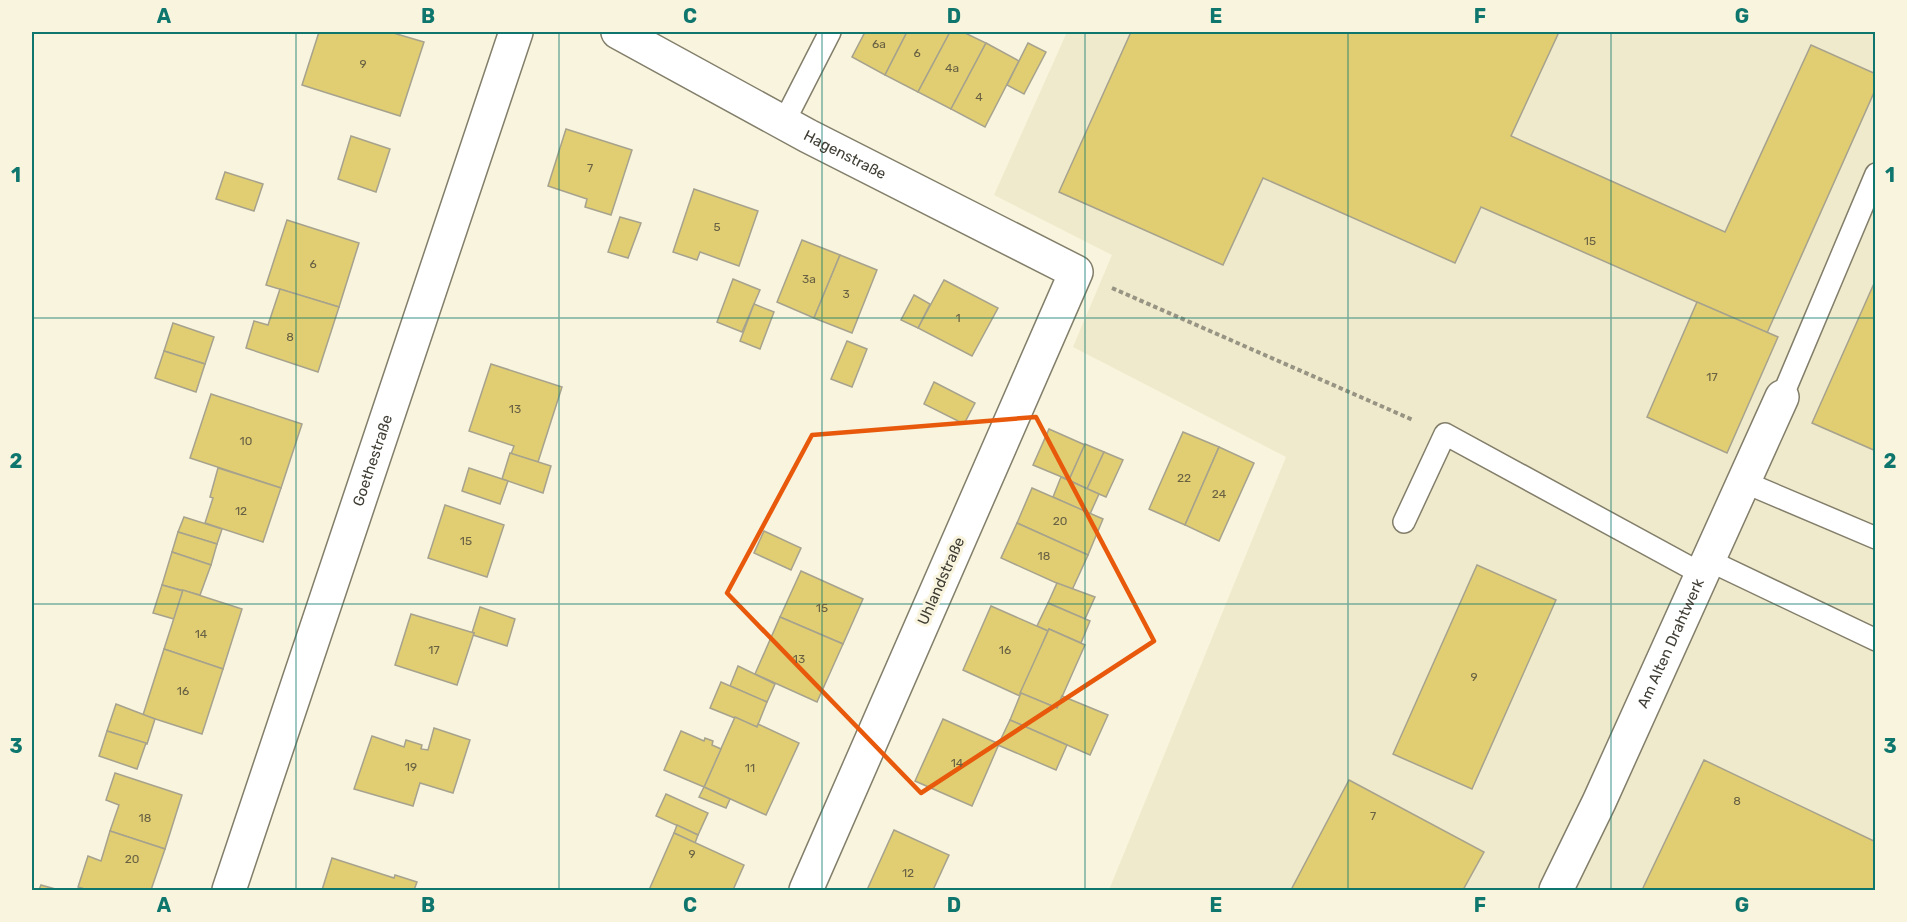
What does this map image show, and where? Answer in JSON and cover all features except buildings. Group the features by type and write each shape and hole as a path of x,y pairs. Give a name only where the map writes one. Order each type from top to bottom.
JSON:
{"street":[{"name":"Goethestraße","path":"229,891 516,32"},
{"name":"Hagenstraße","path":"618,32 784,122 1076,272"},
{"name":"Uhlandstraße","path":"806,891 1076,272"},
{"name":"Am Alten Drahtwerk","path":"1556,891 1599,802 1782,397"}],"lane":[{"path":"784,122 830,32"},
{"path":"1782,397 1875,174"},
{"path":"1404,522 1445,434 1705,567 1875,640"},
{"path":"1744,482 1875,538"}],"path":[{"path":"1076,272 1445,434"}],"highlighted area":[{"path":"1036,417 1154,641 921,793 727,593 812,435"}],"shaded area":[{"path":"1067,32 1875,32 1875,890 1109,890 1286,457 1073,347 1112,255 994,195"}]}
